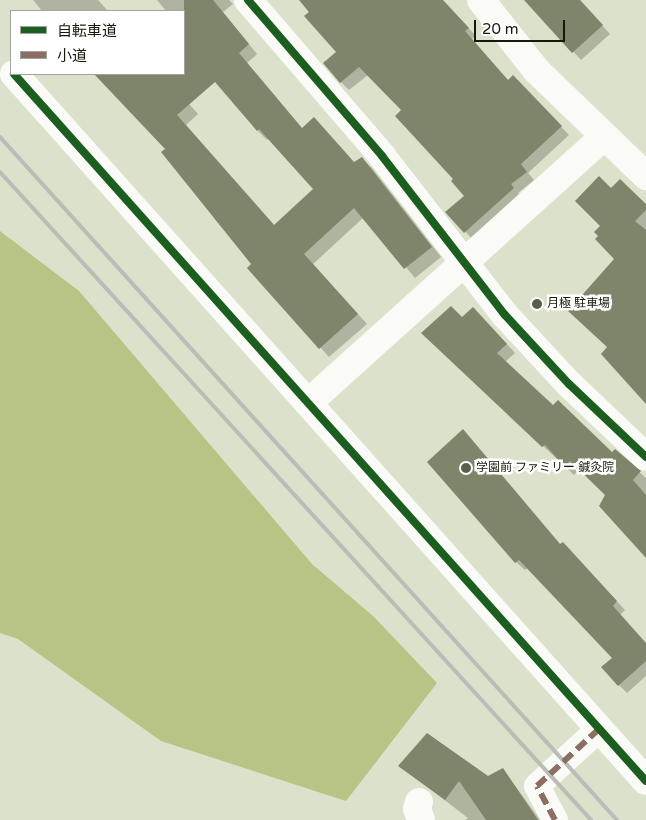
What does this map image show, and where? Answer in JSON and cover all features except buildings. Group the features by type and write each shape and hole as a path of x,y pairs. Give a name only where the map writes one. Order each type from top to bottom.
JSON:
{"street":[{"path":"248,0 382,156 505,315 569,384 646,457"},
{"path":"481,0 536,70 602,137 646,176"},
{"path":"0,58 10,70"},
{"path":"15,75 598,730 646,781"},
{"path":"308,403 602,137"},
{"path":"555,820 537,786 598,730"}],"green space":[{"path":"0,231 79,291 312,564 373,616 437,683 346,801 161,741 18,639 0,633"}],"railway":[{"path":"0,137 617,820"},
{"path":"0,172 591,820"}],"marked path":[{"path":"555,820 537,786 598,730"}],"cycle path":[{"path":"248,0 382,156 505,315 569,384 646,457"},
{"path":"15,75 646,781"}],"place":[{"name":"月極 駐車場","path":"537,304"},
{"name":"学園前 ファミリー 鍼灸院","path":"466,468"}]}
